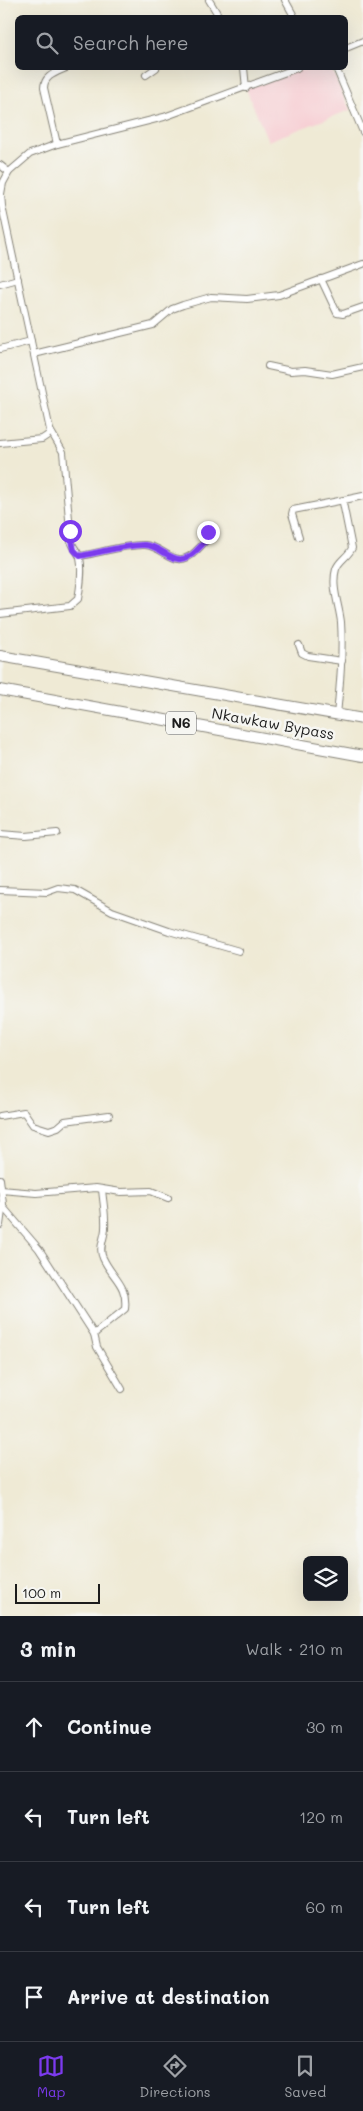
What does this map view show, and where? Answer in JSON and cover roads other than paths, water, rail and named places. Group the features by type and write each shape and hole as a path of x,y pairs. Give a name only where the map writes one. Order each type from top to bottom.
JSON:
{"highway":[{"name":"Nkawkaw Bypass","path":"0,656 363,719"},
{"name":"Nkawkaw Bypass","path":"0,690 363,756"}],"street":[{"path":"209,0 218,15"},
{"path":"285,0 293,15"},
{"path":"348,47 363,41"},
{"path":"57,144 44,82 47,78 62,70"},
{"path":"146,75 153,70"},
{"path":"244,70 246,88"},
{"path":"0,614 43,610 75,603 79,594 80,556 74,550 71,541 63,452 50,430 1,207 3,184 9,172 30,154 57,144 164,117 292,70"},
{"path":"337,70 363,132"},
{"path":"0,165 9,172"},
{"path":"34,354 153,325 172,309 211,297 247,299 279,295 363,264"},
{"path":"0,284 18,279"},
{"path":"321,279 337,314 340,315 363,307"},
{"path":"0,349 31,341"},
{"path":"268,366 291,371 305,370 332,374 363,367"},
{"path":"0,443 42,439 48,435 50,430"},
{"path":"298,537 292,514 293,510 363,496"},
{"path":"337,715 342,661 341,621 336,600 336,570 339,563 349,555 352,548 344,500"},
{"path":"80,556 135,545 146,545 176,559 186,558 192,555 207,540 208,532"},
{"path":"299,645 302,652 308,656 342,661"},
{"path":"0,834 26,836 57,834"},
{"path":"0,890 47,892 58,888 75,890 112,911 168,931 239,951"},
{"path":"0,1116 24,1112 33,1125 49,1130 58,1127 66,1121 109,1115"},
{"path":"0,1179 3,1207 0,1225"},
{"path":"1,1190 36,1193 102,1189 151,1192 168,1198"},
{"path":"94,1334 125,1309 126,1299 123,1288 102,1257 101,1246 105,1228 102,1189"},
{"path":"3,1207 39,1249 94,1334 97,1347 122,1389"}]}
